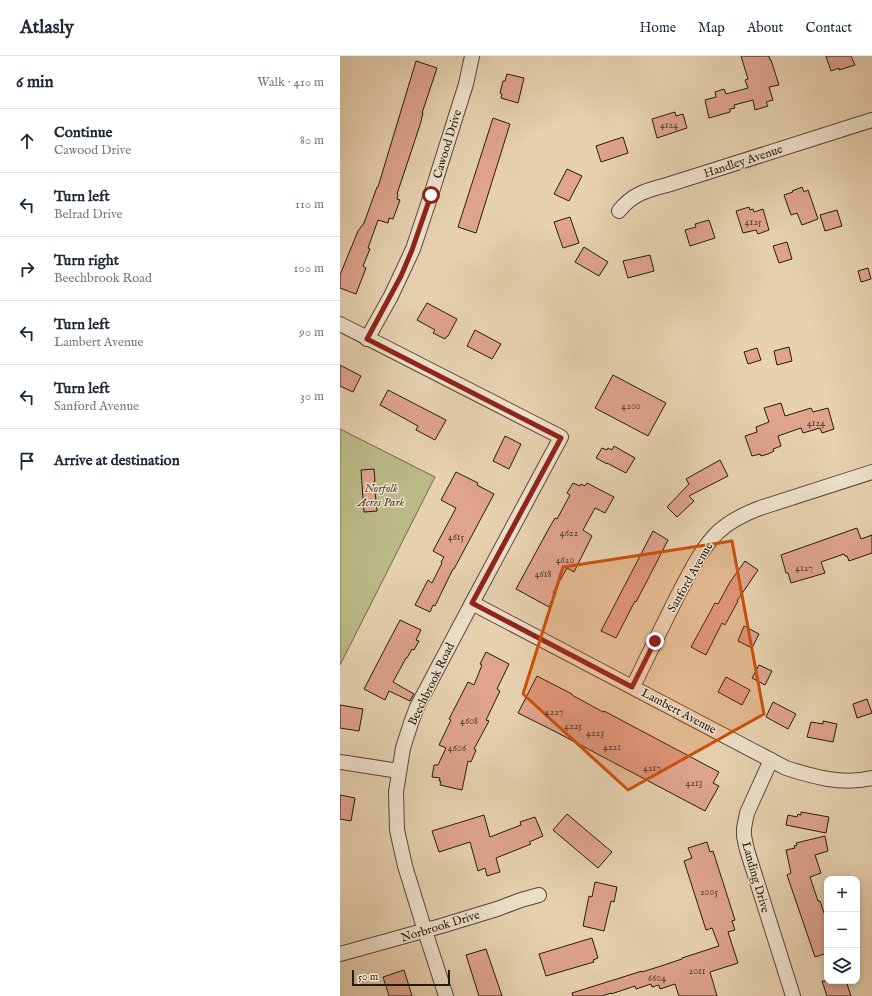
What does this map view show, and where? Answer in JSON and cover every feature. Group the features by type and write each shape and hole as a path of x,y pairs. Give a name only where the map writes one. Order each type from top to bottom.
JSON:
{"street":[{"name":"Cawood Drive","path":"367,339 398,283 412,250 431,195 471,64 472,56"},
{"name":"Handley Avenue","path":"620,211 624,205 634,197 648,190 872,120"},
{"path":"340,324 367,339"},
{"name":"Beechbrook Road","path":"367,339 561,438 417,707 403,748 396,792 397,830 405,866 446,996"},
{"name":"Sanford Avenue","path":"632,687 697,559 709,541 718,532 726,525 747,513 872,472"},
{"name":"Lambert Avenue","path":"472,603 786,768 813,776 836,780 853,781 872,778"},
{"name":"Landing Drive","path":"770,760 747,813 744,836 746,850 793,996"},
{"path":"340,762 399,771"},
{"name":"Norbrook Drive","path":"340,954 425,931 539,895"}],"highlighted area":[{"path":"732,541 764,714 628,790 523,694 563,567"}],"green space":[{"name":"Norfolk Acres Park","path":"340,429 435,477 340,665"}],"building":[{"path":"741,56 769,56 779,85 769,87 773,100 766,102 768,106 755,110 753,100 734,105 735,108 730,109 730,112 709,118 705,100 716,97 715,92 724,89 726,94 748,88 745,80 748,79"},
{"path":"826,56 851,56 855,65 831,71"},
{"path":"416,61 437,68 397,194 397,199 400,200 393,219 389,218 388,223 378,220 368,248 370,249 363,266 366,268 356,294 340,288 340,275 358,231 364,223 378,187"},
{"path":"507,74 524,78 518,103 501,98 502,94 500,93 503,81 505,81"},
{"path":"675,112 676,116 683,114 687,128 657,138 652,119"},
{"path":"493,118 510,124 476,233 458,227"},
{"path":"623,137 628,153 601,162 596,146"},
{"path":"567,169 582,176 569,201 554,194"},
{"path":"802,187 804,192 808,190 818,219 802,225 797,213 791,215 784,195"},
{"path":"749,207 750,210 753,209 754,212 763,209 769,230 758,234 756,230 743,233 736,211"},
{"path":"837,210 842,226 825,231 820,215"},
{"path":"570,217 579,243 563,248 554,222"},
{"path":"709,220 715,238 690,246 685,230 696,227 695,224"},
{"path":"787,242 792,259 779,263 773,246"},
{"path":"584,247 608,262 599,276 575,262"},
{"path":"650,255 654,271 628,278 623,261"},
{"path":"868,268 871,279 861,282 858,271"},
{"path":"427,303 457,319 445,339 433,333 435,330 417,320"},
{"path":"475,330 501,344 492,359 467,346"},
{"path":"789,347 792,361 777,365 774,351"},
{"path":"757,348 761,360 748,364 744,352"},
{"path":"340,365 361,376 353,392 340,386"},
{"path":"613,375 666,403 648,436 595,408"},
{"path":"388,390 446,420 435,440 416,430 418,426 380,405"},
{"path":"781,403 785,416 811,408 813,412 828,408 834,429 822,433 820,428 803,433 801,428 778,436 781,446 773,449 774,451 761,456 760,454 752,456 745,436 757,432 756,427 769,422 764,408"},
{"path":"505,436 521,444 509,469 493,461"},
{"path":"614,446 635,458 626,473 596,458 602,448 612,450"},
{"path":"720,460 728,476 689,496 694,501 677,517 667,507 689,484 686,479"},
{"path":"374,469 377,511 364,512 361,470"},
{"path":"456,472 478,483 477,485 494,494 453,569 435,606 433,605 430,612 415,605 428,580 432,583 444,557 433,551 456,508 441,500"},
{"path":"573,483 580,486 581,484 585,486 587,483 614,497 605,513 595,508 583,530 592,536 574,572 567,568 553,593 555,595 549,607 516,589 548,530 555,518 557,519 570,495 567,493"},
{"path":"857,528 861,539 872,535 872,553 849,561 847,556 844,554 821,562 825,573 791,583 788,573 786,573 781,555"},
{"path":"653,531 668,540 616,638 601,631"},
{"path":"745,561 758,570 737,601 725,625 722,623 706,655 691,647 715,603 718,604 730,582"},
{"path":"400,620 421,630 416,640 419,641 414,650 412,649 406,658 393,682 414,694 410,701 389,691 385,700 364,689"},
{"path":"744,626 759,634 752,648 738,641"},
{"path":"486,652 509,664 497,689 500,691 486,720 489,721 474,749 476,750 471,762 468,761 462,790 440,785 440,778 432,777 434,765 438,765 446,748 439,745 451,720 449,719 468,682 474,685 482,665 480,664"},
{"path":"759,665 772,671 765,685 752,678"},
{"path":"537,676 719,772 713,783 719,786 705,811 518,713"},
{"path":"726,677 750,690 742,705 718,692"},
{"path":"867,699 872,713 857,718 853,704"},
{"path":"773,702 796,714 788,729 766,717"},
{"path":"340,705 363,709 359,731 340,728"},
{"path":"823,721 837,724 833,742 807,737 811,722 823,724"},
{"path":"340,795 355,798 351,821 340,819"},
{"path":"801,812 829,817 826,833 786,825 788,815 797,817 798,814 801,815"},
{"path":"567,814 612,852 598,868 553,830"},
{"path":"484,815 490,837 521,825 520,822 535,817 543,836 529,842 531,844 496,858 500,872 487,876 485,868 478,871 470,842 439,852 432,831"},
{"path":"825,836 828,851 815,855 821,873 810,877 818,901 820,901 824,913 824,954 815,957 787,875 791,873 786,850 795,848 794,846 797,845 796,843"},
{"path":"707,842 710,852 713,851 735,920 732,921 735,930 728,932 738,963 710,972 717,996 679,996 675,984 660,989 659,985 652,987 651,984 636,989 635,986 602,996 573,996 572,993 661,966 719,946 712,928 706,930 684,861 692,858 688,848"},
{"path":"595,882 617,887 614,902 611,901 604,931 583,926 589,896 592,897"},
{"path":"592,938 598,958 593,960 594,962 546,976 539,954"},
{"path":"486,949 502,996 479,996 466,955"},
{"path":"404,970 412,996 389,996 383,977"},
{"path":"822,981 824,981 824,984 847,984 851,996 827,996"}],"route":[{"path":"431,195 412,250 401,276 367,339 561,438 472,603 632,687 655,641"}]}
